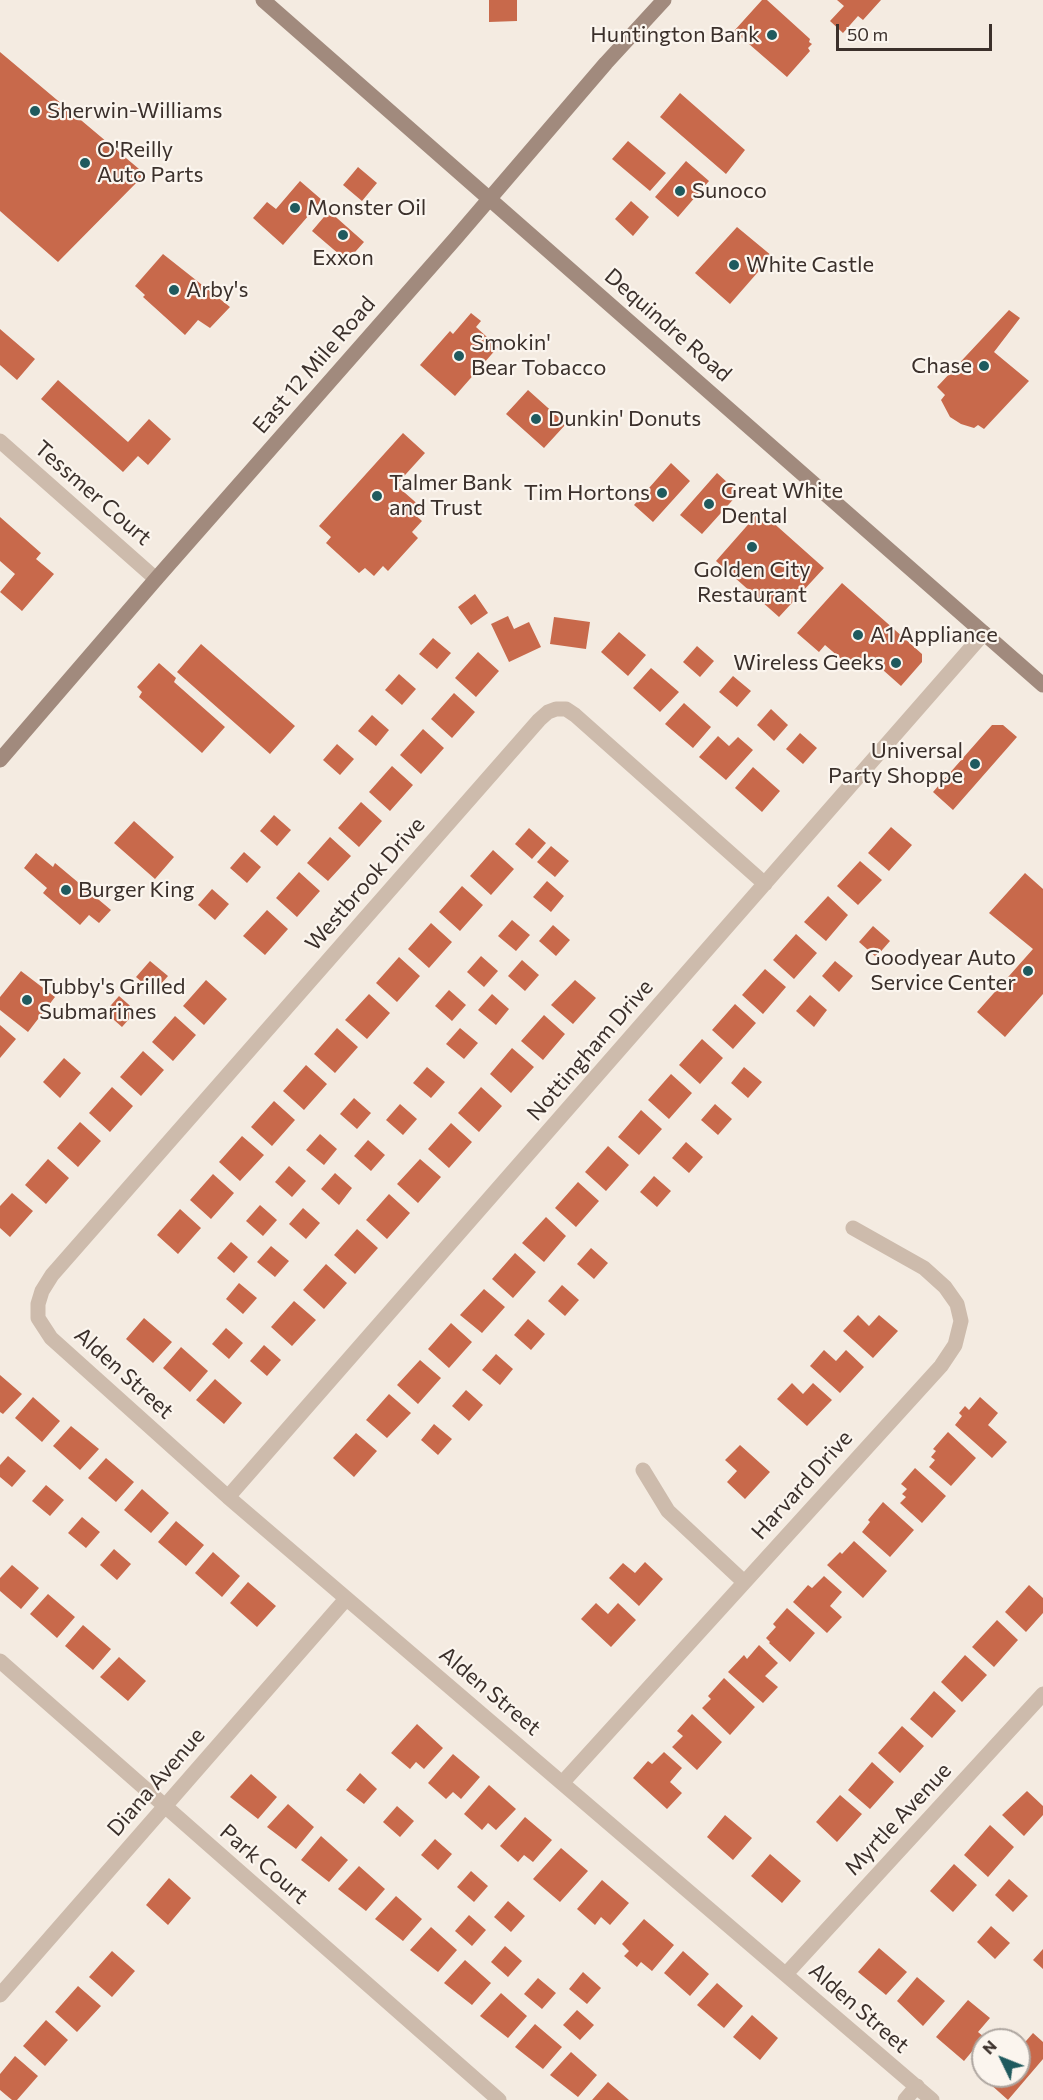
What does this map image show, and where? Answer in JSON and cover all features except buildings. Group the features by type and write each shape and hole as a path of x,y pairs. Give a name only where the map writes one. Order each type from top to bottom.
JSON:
{"main road":[{"name":"Dequindre Road","path":"263,0 1043,685"},
{"name":"East 12 Mile Road","path":"0,760 606,63 664,0"}],"street":[{"name":"Tessmer Court","path":"0,441 156,579"},
{"name":"Nottingham Drive","path":"228,1497 984,633"},
{"name":"Westbrook Drive","path":"38,1304 42,1291 52,1275 538,720 548,712 566,709 575,715 765,884"},
{"name":"Harvard Drive","path":"563,1782 941,1366 955,1345 961,1321 957,1304 945,1287 924,1268 853,1228"},
{"name":"Alden Street","path":"38,1304 38,1317 51,1338 228,1497 932,2100"},
{"path":"643,1470 668,1511 744,1582"},
{"name":"Diana Avenue","path":"0,1995 346,1599"},
{"name":"Park Court","path":"0,1661 499,2100"},
{"name":"Myrtle Avenue","path":"786,1974 1043,1694"},
{"path":"905,2100 916,2086"}],"place":[{"name":"Huntington Bank","path":"772,35"},
{"name":"Sherwin-Williams","path":"35,111"},
{"name":"O'Reilly Auto Parts","path":"85,163"},
{"name":"Sunoco","path":"680,191"},
{"name":"Monster Oil","path":"295,208"},
{"name":"Exxon","path":"343,235"},
{"name":"White Castle","path":"734,265"},
{"name":"Arby's","path":"174,290"},
{"name":"Smokin' Bear Tobacco","path":"459,356"},
{"name":"Chase","path":"984,366"},
{"name":"Dunkin' Donuts","path":"536,419"},
{"name":"Tim Hortons","path":"662,493"},
{"name":"Talmer Bank and Trust","path":"377,496"},
{"name":"Great White Dental","path":"709,504"},
{"name":"Golden City Restaurant","path":"752,547"},
{"name":"A1 Appliance","path":"858,635"},
{"name":"Wireless Geeks","path":"896,663"},
{"name":"Universal Party Shoppe","path":"975,764"},
{"name":"Burger King","path":"66,890"},
{"name":"Goodyear Auto Service Center","path":"1028,971"},
{"name":"Tubby's Grilled Submarines","path":"27,1000"}]}
